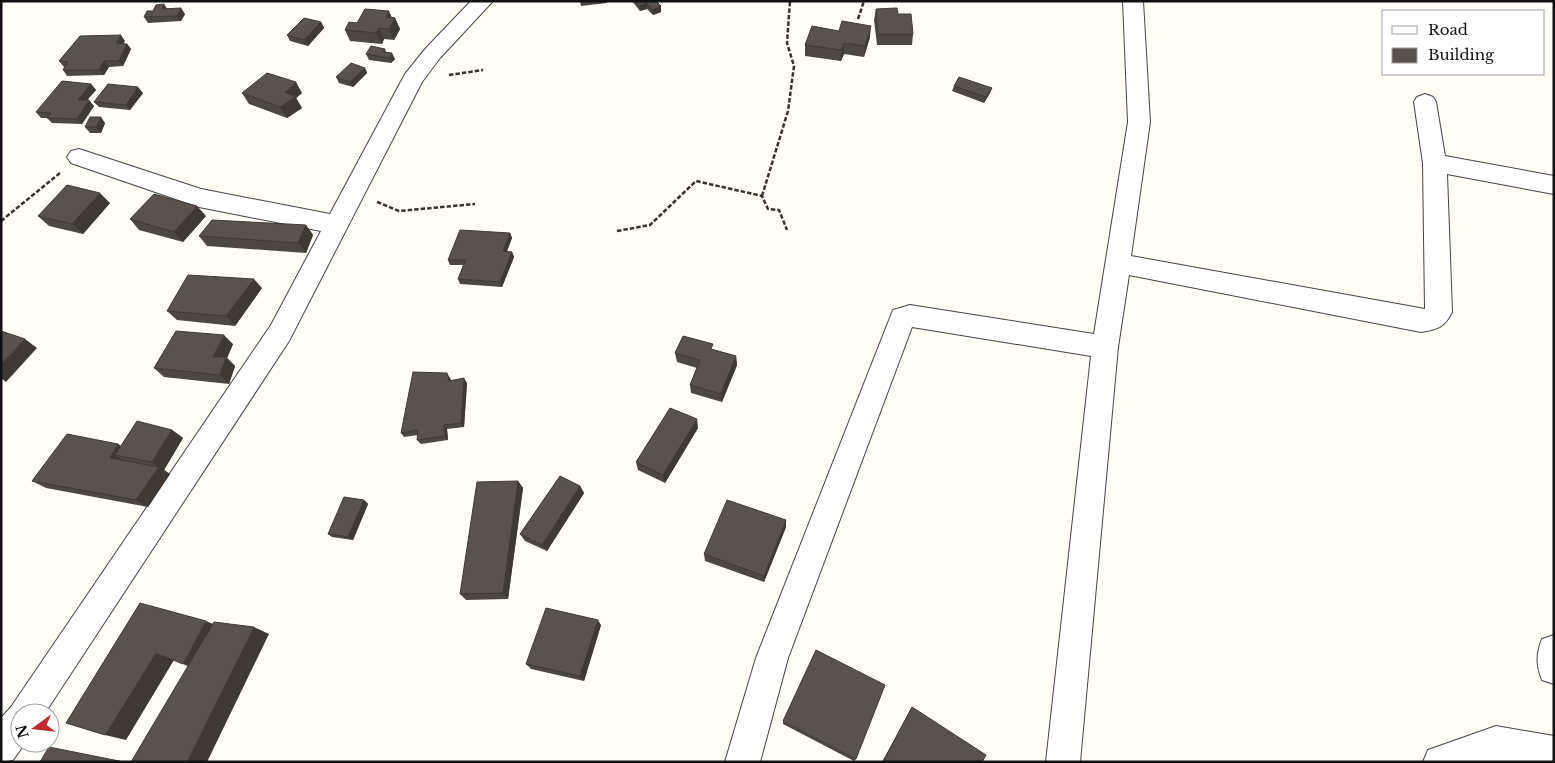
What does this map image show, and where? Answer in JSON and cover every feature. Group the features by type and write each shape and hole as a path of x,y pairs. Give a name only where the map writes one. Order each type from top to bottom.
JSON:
{"street":[{"path":"32,703 280,333 413,79 433,53 483,1"},
{"path":"1063,762 1105,347 1139,122 1133,1"},
{"path":"1117,262 1421,321 1433,319 1439,312 1435,163 1425,102"},
{"path":"79,157 199,198 337,225"},
{"path":"1435,163 1554,185"},
{"path":"742,762 772,658 902,318 910,316 1105,347"},
{"path":"1554,651 1554,668"},
{"path":"1,748 10,735"},
{"path":"1440,762 1496,743 1554,753"}],"path":[{"path":"787,230 779,210 768,209 762,196 788,111 794,66 787,43 790,1"},
{"path":"858,19 864,1"},
{"path":"1,221 79,157"},
{"path":"617,231 650,225 696,181 762,196"},
{"path":"353,192 399,210 475,204"}],"building":[{"path":"635,1 656,1 661,6 652,10 647,3 639,6"},
{"path":"164,4 162,9 181,8 177,16 144,17 147,11 153,11 156,5"},
{"path":"897,8 898,14 911,14 913,34 878,34 876,9"},
{"path":"365,9 389,11 386,17 395,18 389,29 379,28 376,33 345,30 349,22 357,23"},
{"path":"304,18 321,22 304,40 287,35"},
{"path":"842,21 871,26 865,46 844,43 842,50 805,45 812,26 839,31"},
{"path":"121,35 116,43 127,44 119,61 104,61 99,70 63,70 68,62 59,61 80,36"},
{"path":"371,46 385,49 383,52 392,53 389,58 366,54"},
{"path":"351,63 365,68 350,82 336,77"},
{"path":"267,73 296,82 285,92 296,97 280,107 242,93"},
{"path":"959,77 992,88 986,97 954,86"},
{"path":"62,81 91,84 78,100 89,100 77,119 47,118 51,113 36,112"},
{"path":"108,84 138,87 126,105 94,102"},
{"path":"90,117 101,117 96,127 85,127"},
{"path":"67,185 100,193 72,224 38,216"},
{"path":"154,194 197,206 174,232 130,219"},
{"path":"212,220 306,225 298,243 199,236"},
{"path":"460,230 510,233 503,251 512,252 500,282 458,279 466,260 448,260"},
{"path":"188,275 254,279 226,316 167,311"},
{"path":"1,331 25,339 1,364"},
{"path":"176,331 224,335 213,357 226,357 220,375 154,368"},
{"path":"683,336 713,344 711,349 736,356 721,394 690,385 700,360 675,353"},
{"path":"413,372 447,373 449,381 464,378 461,423 444,425 445,436 417,440 418,430 401,433"},
{"path":"670,408 697,419 663,475 636,462"},
{"path":"137,421 172,430 152,462 115,455"},
{"path":"67,434 118,444 110,458 159,467 136,500 32,481"},
{"path":"560,476 580,486 542,545 520,534"},
{"path":"518,481 503,593 460,594 477,482"},
{"path":"344,497 364,500 348,537 328,534"},
{"path":"727,500 786,520 764,576 704,554"},
{"path":"140,603 206,621 183,664 156,653 105,735 66,723"},
{"path":"546,608 598,620 580,676 526,664"},
{"path":"214,622 254,627 187,762 131,762"},
{"path":"816,650 885,685 856,759 783,721"},
{"path":"912,707 986,755 982,762 883,762"},
{"path":"60,749 124,762 40,762 45,753 60,753"}]}
